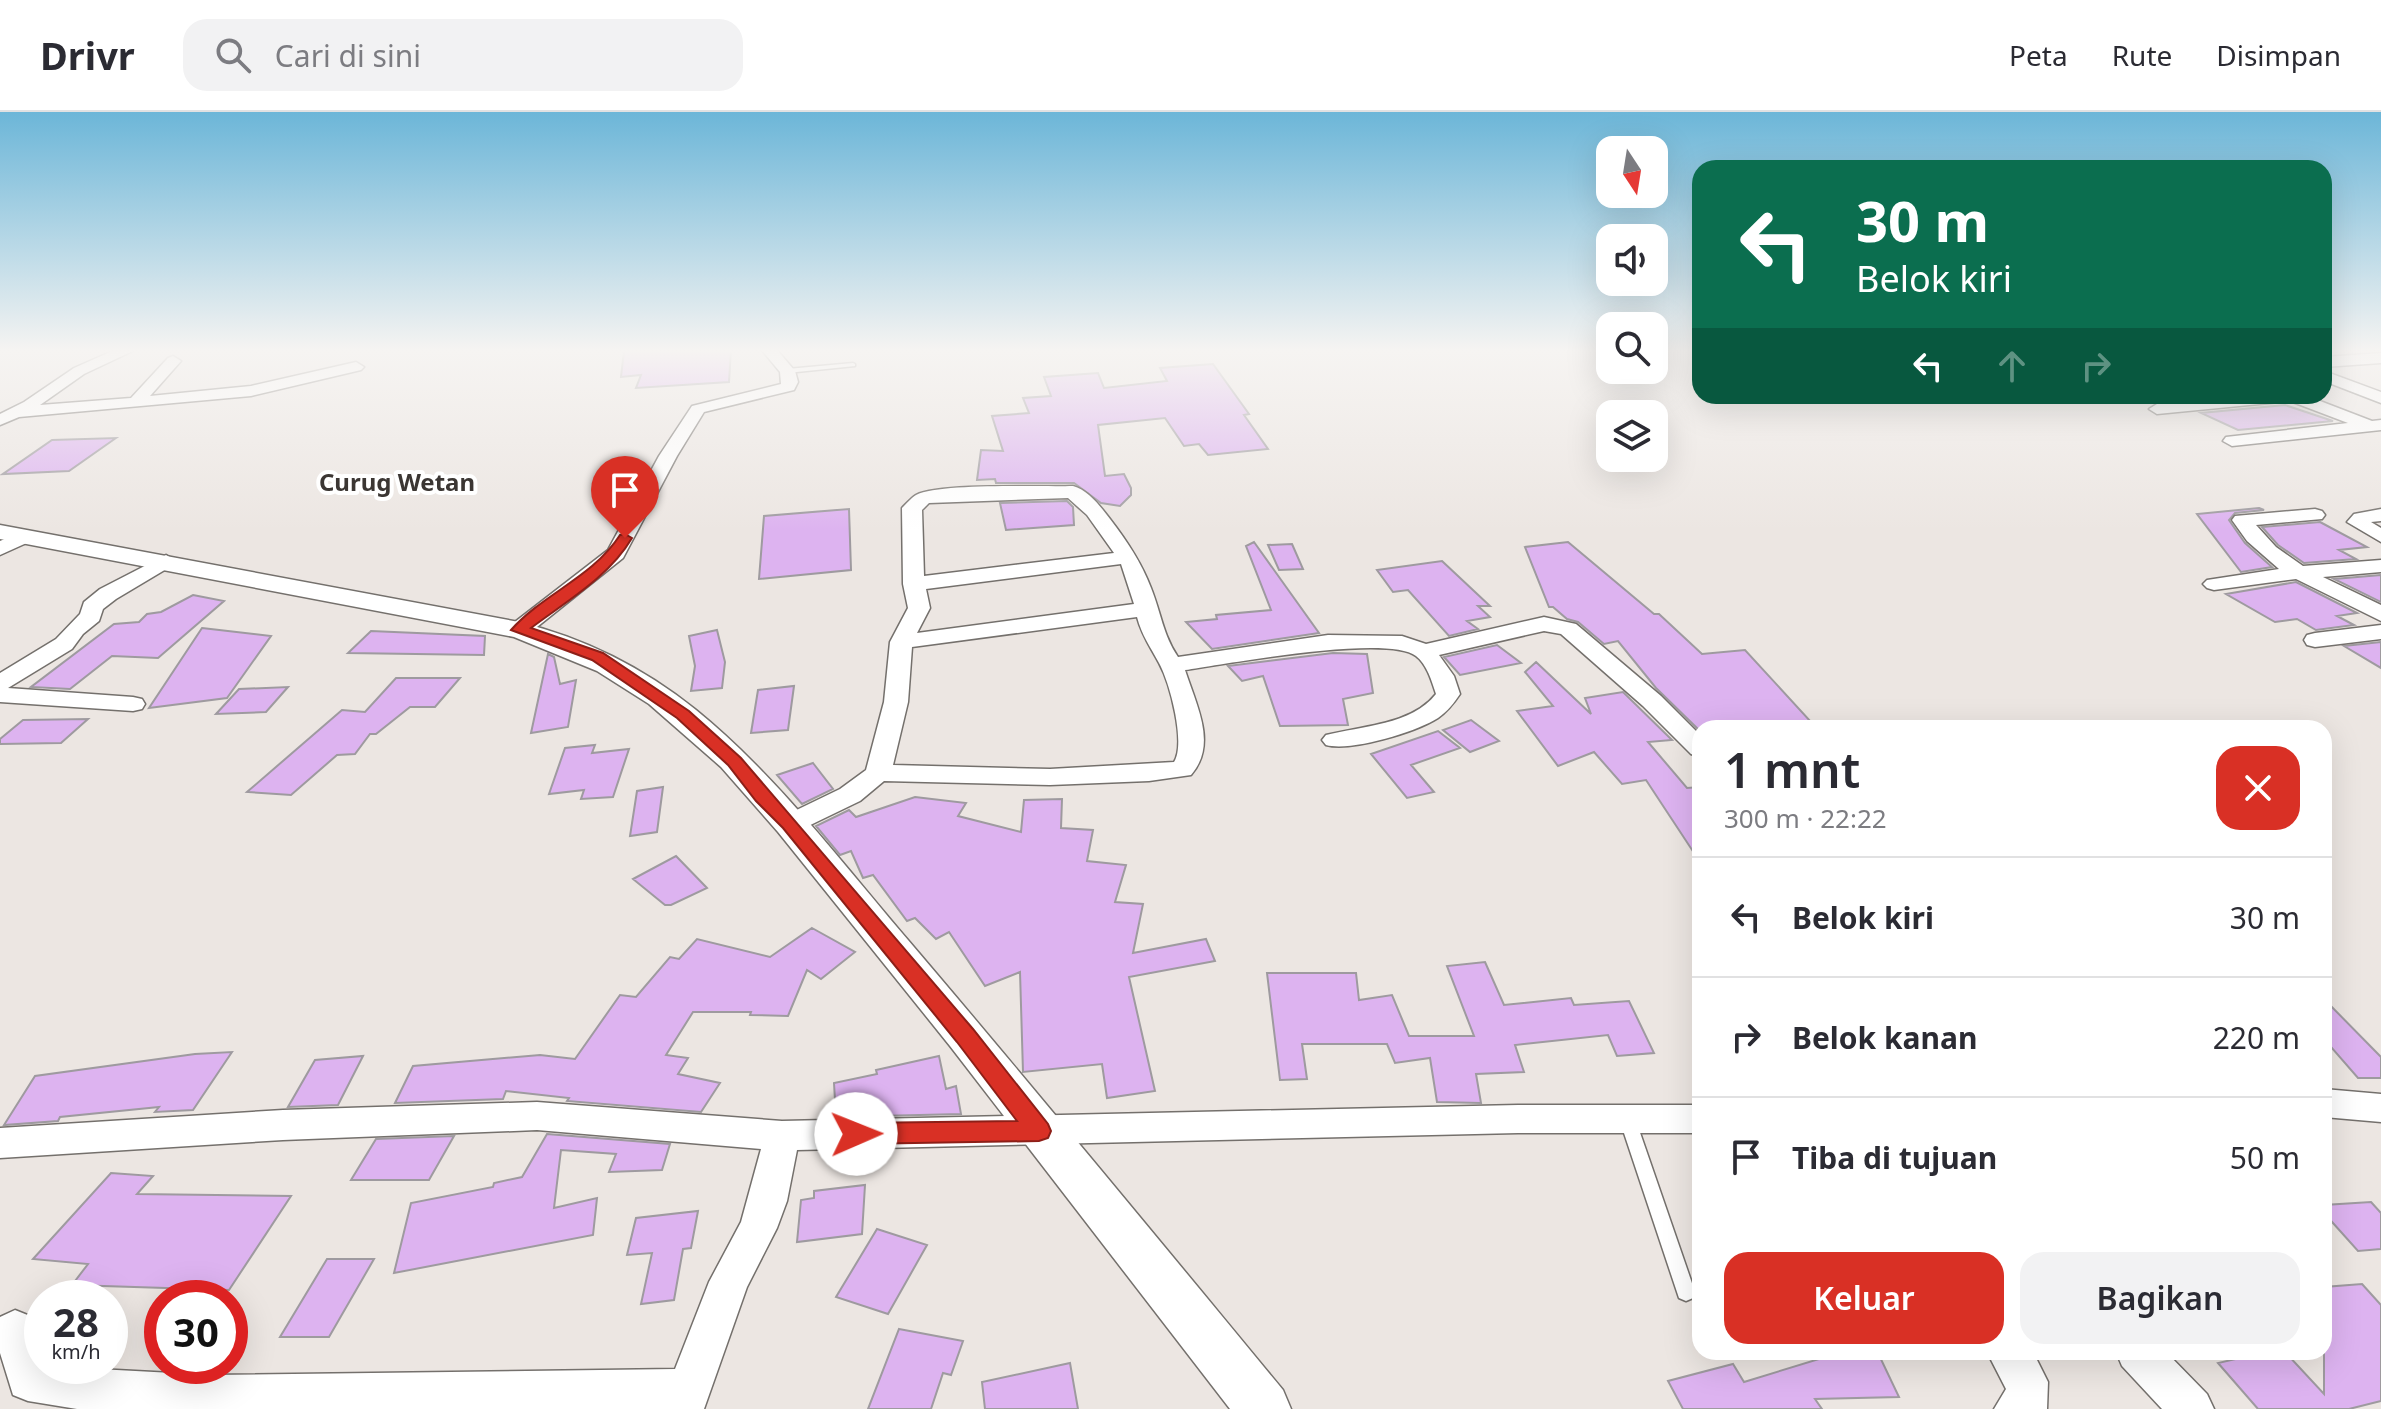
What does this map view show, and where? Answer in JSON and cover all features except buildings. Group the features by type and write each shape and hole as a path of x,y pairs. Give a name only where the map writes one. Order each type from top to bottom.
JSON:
{"street":[{"path":"0,420 22,410"},
{"path":"18,412 47,410"},
{"path":"519,630 616,554 668,456 698,410"},
{"path":"2330,410 2378,427"},
{"path":"2232,441 2378,427"},
{"path":"790,824 850,795 878,773 888,744 896,702 901,642 919,608 914,584 912,508 923,499 942,495 1073,492 1094,511 1128,557 1154,639 1172,665 1191,729 1193,748 1189,761 1182,769 1149,773 1050,777 878,773"},
{"path":"2315,515 2242,520 2251,536 2263,547 2301,572 2381,614"},
{"path":"2381,515 2361,518 2357,522 2381,536"},
{"path":"8,540 166,561 519,630 553,639 597,657 650,690 735,762 762,797 790,824 965,1035 1264,1409"},
{"path":"914,584 1128,557"},
{"path":"0,683 64,644 75,629 91,616 92,607 108,594 166,561"},
{"path":"2214,584 2301,572 2381,566"},
{"path":"901,642 1145,609"},
{"path":"1172,665 1339,642 1402,643 1425,651 1544,624 1568,629 1652,701 1692,741"},
{"path":"2315,640 2381,632"},
{"path":"1335,740 1382,731 1441,706 1448,694 1446,686 1425,651"},
{"path":"0,695 133,704"},
{"path":"2332,1104 2381,1108"},
{"path":"0,1143 283,1125 537,1116 782,1136 1518,1119 1692,1119"},
{"path":"15,1330 28,1380 96,1391 225,1396 685,1399 729,1282 758,1228 768,1201 782,1136"},
{"path":"2014,1360 2026,1377 2029,1391 2027,1404 2016,1409"},
{"path":"2145,1360 2192,1409"}],"lane":[{"path":"1628,1121 1686,1292"}],"district":[{"name":"Curug Wetan","path":"397,483"}],"route":[{"path":"625,538 616,554 589,578 519,630 553,639 597,657 683,715 735,762 965,1035 1039,1131 856,1134"}]}
